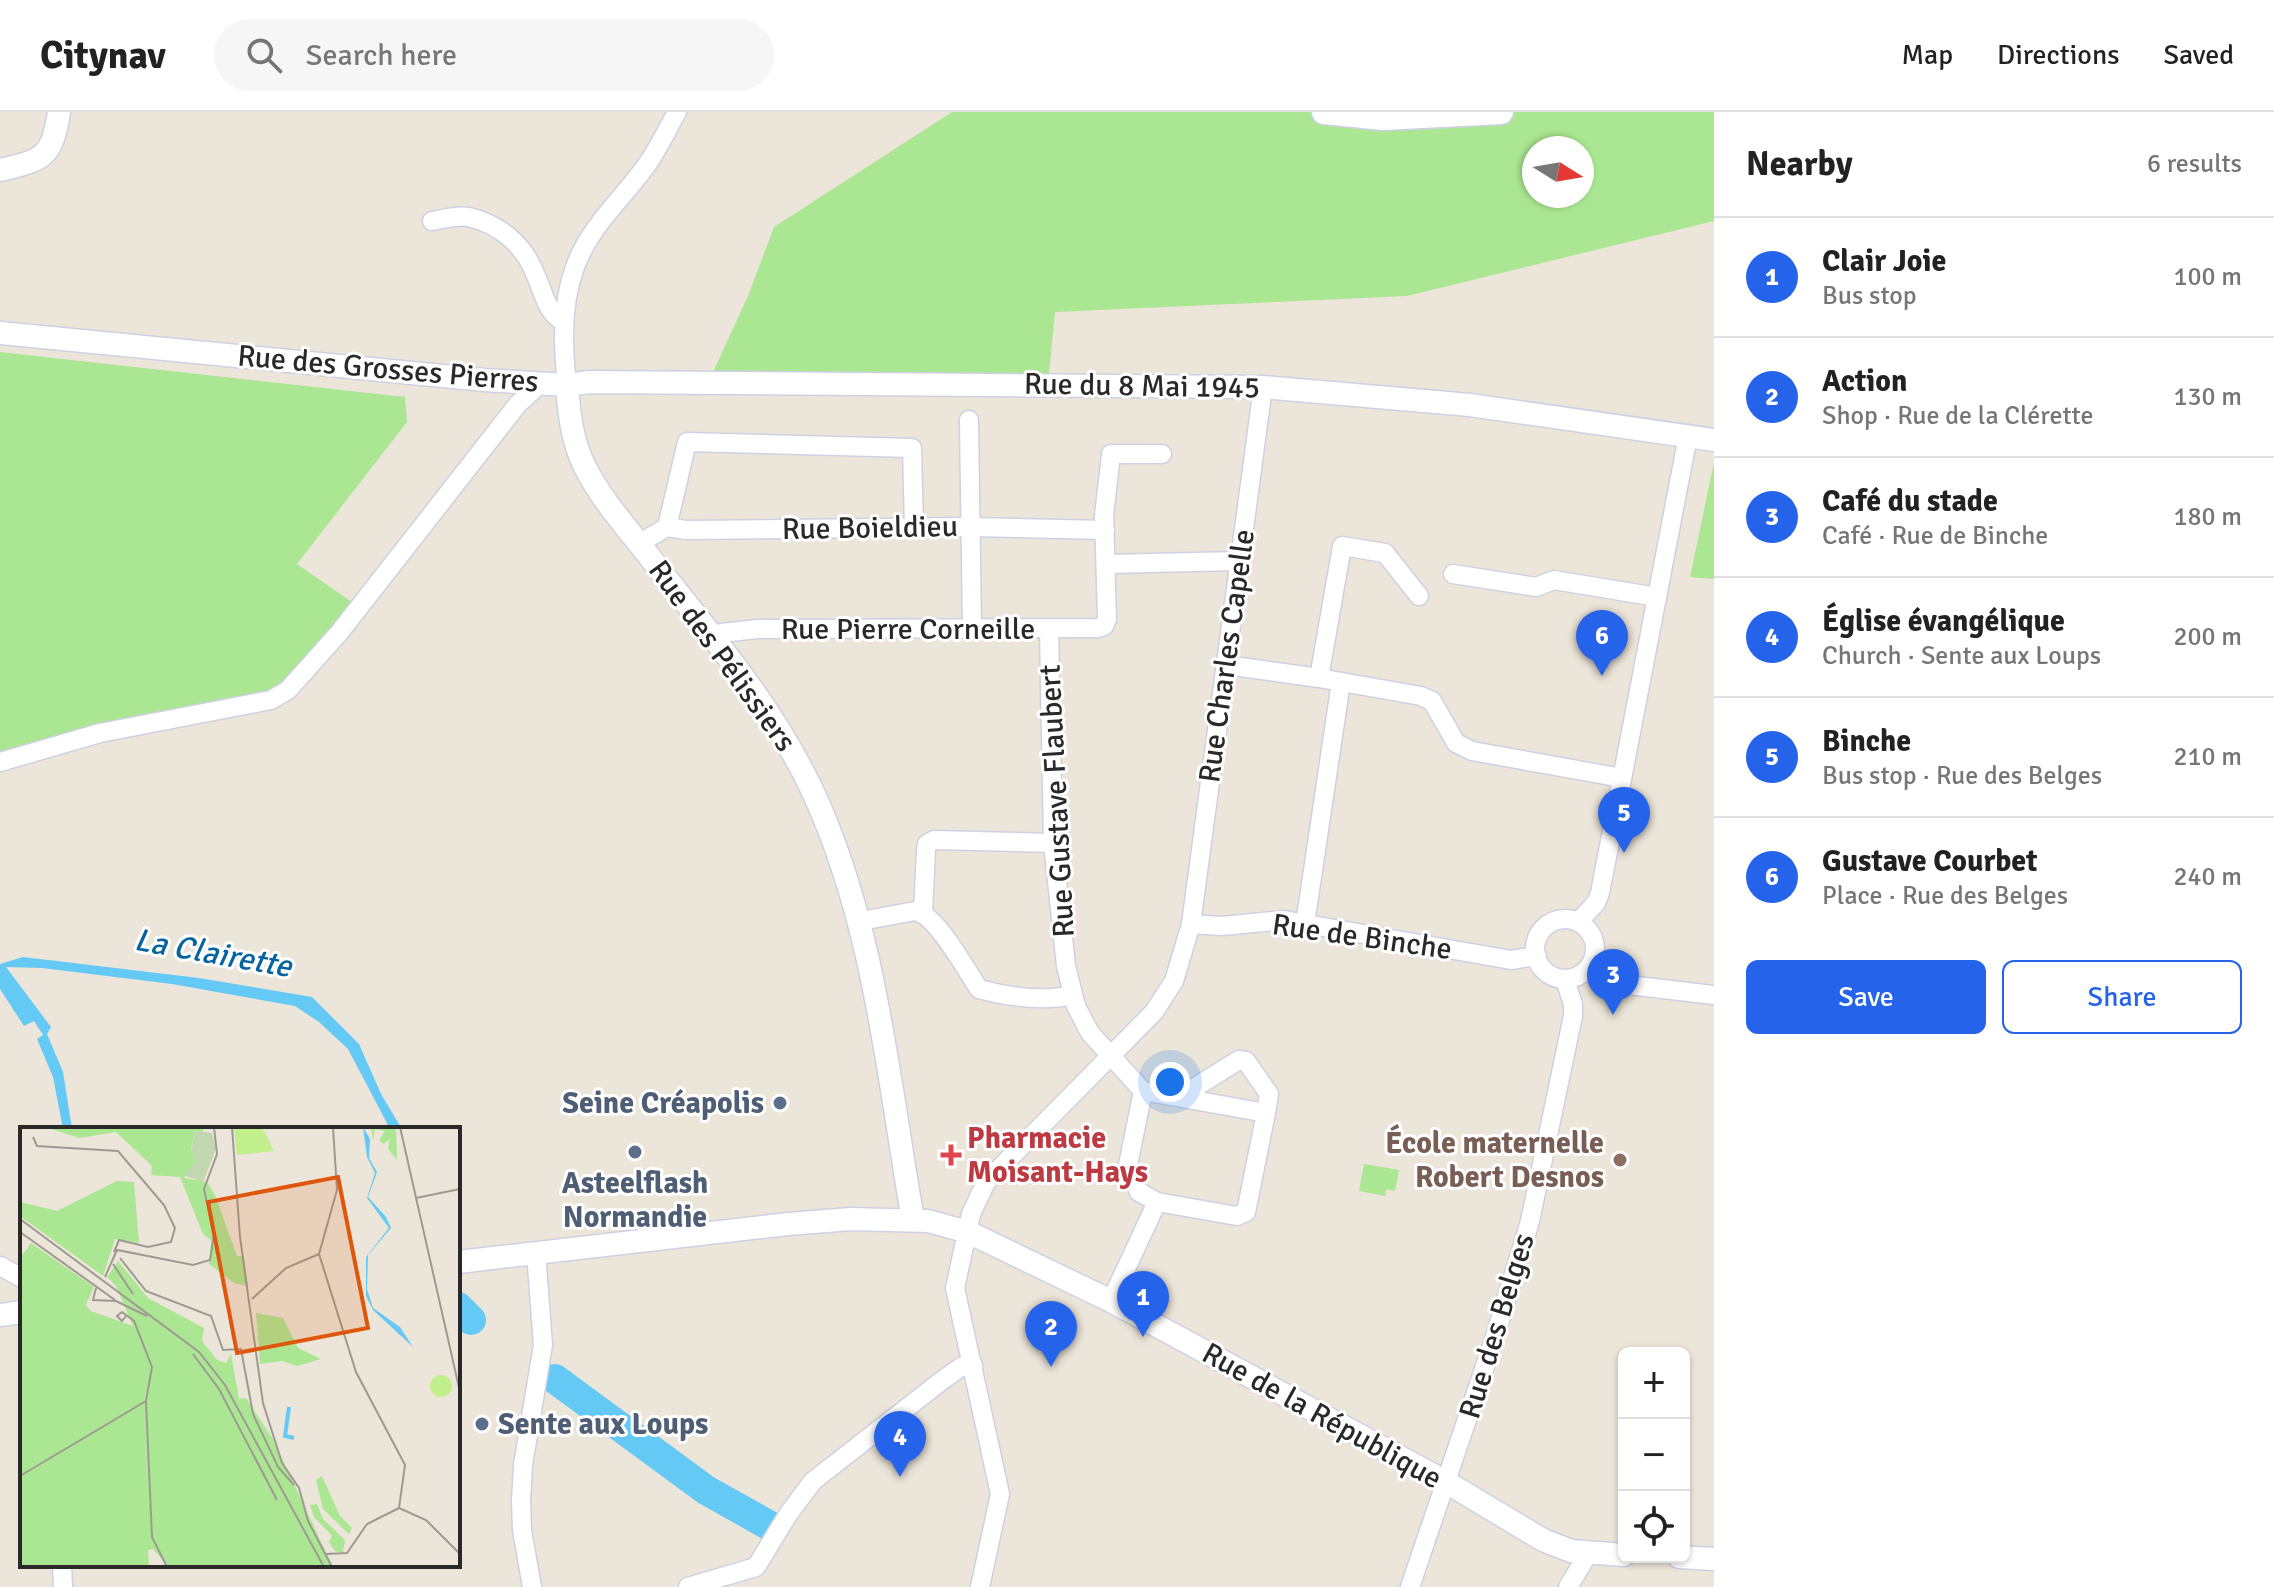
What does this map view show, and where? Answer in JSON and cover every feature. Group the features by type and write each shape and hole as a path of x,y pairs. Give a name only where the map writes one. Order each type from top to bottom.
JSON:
{"main road":[{"path":"1324,112 1383,118 1501,112"}],"street":[{"path":"0,170 38,161 55,139 59,112"},
{"name":"Rue des Grosses Pierres","path":"0,333 567,385 564,322 580,254 612,205 645,167 677,112"},
{"path":"432,221 469,217 506,234 522,248 549,310 564,322"},
{"name":"Rue du 8 Mai 1945","path":"567,385 589,382 1263,387 1470,405 1714,440"},
{"path":"0,762 100,733 271,700 288,690 339,633 518,404 541,383"},
{"name":"Rue des Pélissiers","path":"567,385 571,426 585,466 622,523 768,711 792,751 827,824 861,921 920,1221"},
{"name":"Rue Charles Capelle","path":"1191,924 1263,387"},
{"path":"969,420 972,629"},
{"path":"1578,922 1596,903 1600,893 1688,436"},
{"path":"640,543 667,527 687,442 912,448 914,528"},
{"path":"1162,454 1111,454 1104,516 1107,564 1239,561"},
{"name":"Rue Boieldieu","path":"667,527 686,530 971,527 1105,530"},
{"path":"1319,678 1342,546 1385,553 1419,596"},
{"name":"Rue Pierre Corneille","path":"714,639 721,633 757,629 1098,628 1104,626 1107,619 1107,564"},
{"path":"1453,574 1536,587 1554,580 1657,597"},
{"name":"Rue Gustave Flaubert","path":"1049,629 1053,843 1066,966 1076,1006 1090,1033 1143,1091"},
{"path":"1226,665 1421,696 1432,701 1456,743 1472,751 1622,778"},
{"path":"1305,924 1341,682"},
{"path":"923,912 926,850 927,844 934,840 1053,843"},
{"path":"861,921 923,912 935,924 979,989 1054,999 1073,995"},
{"path":"1562,919 1578,922 1587,928 1595,944 1594,960 1576,978 1565,980 1554,977 1544,971 1537,956 1535,946 1539,935 1546,926 1562,919"},
{"name":"Rue de Binche","path":"1191,924 1222,926 1284,920 1511,960 1537,956"},
{"path":"980,1587 1000,1494 955,1288 976,1201 991,1176 1154,1012 1174,981 1191,924"},
{"path":"1588,969 1607,975 1620,984 1714,995"},
{"name":"Rue des Belges","path":"1410,1587 1495,1337 1538,1190 1573,1016 1573,1004 1565,980"},
{"path":"1192,1099 1194,1088 1239,1060 1246,1061 1269,1094 1266,1113 1246,1212 1237,1216 1157,1202 1139,1192 1128,1165 1143,1091 1266,1113"},
{"path":"1111,1301 1157,1202"},
{"name":"Rue de la République","path":"460,1262 815,1221 920,1221 968,1232 1111,1301 1446,1482 1543,1540 1571,1551 1618,1555"},
{"path":"532,1587 522,1530 521,1501 523,1465 543,1345 536,1253"},
{"path":"0,1266 20,1277"},
{"path":"0,1315 20,1312"},
{"path":"688,1587 756,1567 813,1481 944,1379 961,1367 973,1365"},
{"path":"1568,1587 1588,1554"},
{"path":"1690,1558 1714,1559"},
{"path":"62,1567 63,1587"}],"green space":[{"path":"952,112 1714,112 1714,221 1407,296 1055,312 1047,394 713,372 748,296 774,227"},
{"path":"0,352 405,397 407,422 297,564 359,607 288,690 0,762"},
{"path":"1714,462 1714,579 1690,577"},
{"path":"1364,1164 1399,1170 1395,1191 1386,1189 1385,1196 1359,1191"}],"water":[{"path":"23,957 199,978 312,997 359,1044 381,1094 401,1127 389,1127 348,1049 319,1022 295,1006 172,984 42,968 6,967 51,1027 47,1034 63,1072 72,1127 63,1127 53,1077 37,1039 43,1035 34,1021 24,1026 0,989 0,964"}],"waterway":[{"name":"La Clairette","path":"460,1309 471,1320"},
{"name":"La Clairette","path":"555,1379 706,1490 772,1527"}],"place":[{"name":"Gustave Courbet","path":"1602,676"},
{"name":"Binche","path":"1624,853"},
{"name":"Café du stade","path":"1613,1015"},
{"name":"Seine Créapolis","path":"780,1103"},
{"name":"Asteelflash Normandie","path":"635,1152"},
{"name":"Pharmacie Moisant-Hays","path":"951,1155"},
{"name":"École maternelle Robert Desnos","path":"1620,1160"},
{"name":"Clair Joie","path":"1143,1337"},
{"name":"Action","path":"1051,1367"},
{"name":"Sente aux Loups","path":"482,1424"},
{"name":"Église évangélique","path":"900,1477"}]}
